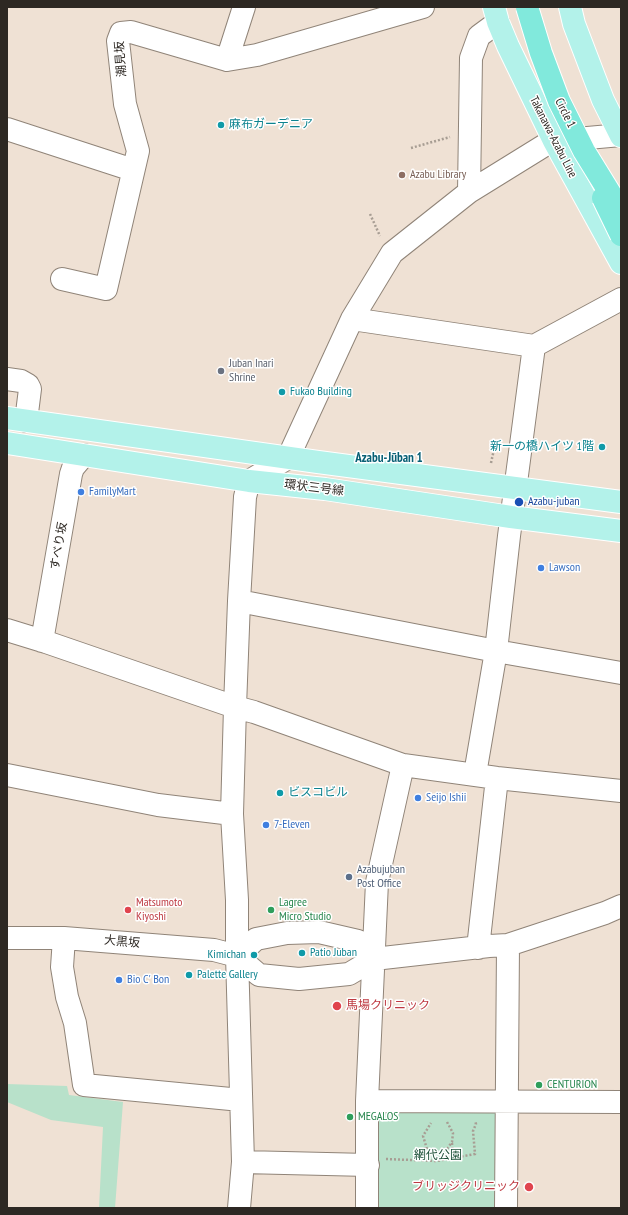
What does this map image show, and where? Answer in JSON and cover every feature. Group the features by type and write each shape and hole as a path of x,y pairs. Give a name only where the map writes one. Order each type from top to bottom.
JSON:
{"highway":[{"name":"Circle 1","path":"527,7 541,53 559,101 584,151 621,211"},
{"name":"Circle 1","path":"538,7 544,28 567,87 596,146 621,191"},
{"path":"538,7 552,58 572,112 591,156 621,216"},
{"path":"559,101 579,151 621,235"}],"main road":[{"path":"570,7 574,24 603,100 621,135"},
{"name":"Takanawa-Azabu Line","path":"496,14 554,142 621,263"},
{"path":"16,419 288,458 621,502"},
{"name":"環状三号線","path":"7,444 249,480 325,489 511,517 621,531"}],"street":[{"path":"244,7 227,60 257,54 424,7"},
{"path":"468,192 471,58 479,36 496,14"},
{"name":"潮見坂","path":"133,170 138,151 125,104 118,41 121,33 131,32 227,60"},
{"path":"7,129 133,170 106,289 62,279"},
{"path":"239,1208 243,1162 236,956 237,900 232,814 235,707 245,497 249,480 288,458 352,319 392,253 468,192 545,145 554,142 621,135"},
{"path":"352,319 534,346 621,299"},
{"path":"475,774 496,651 511,517 534,346"},
{"path":"7,379 20,381 28,385 30,390 16,419"},
{"name":"すべり坂","path":"42,640 71,474 73,468 84,455"},
{"path":"240,601 496,651 621,673"},
{"path":"7,630 42,640 235,707 254,712 403,765 497,778 621,791"},
{"path":"368,1208 376,1162 367,1101 377,882 403,765"},
{"path":"7,775 158,805 232,814"},
{"path":"478,948 497,778"},
{"path":"236,956 258,974 299,980 349,974 374,959 508,945 605,913 621,906"},
{"path":"236,956 256,939 287,933 319,932 358,941 374,959"},
{"name":"大黒坂","path":"7,938 64,938 214,950 236,956"},
{"path":"64,938 62,967 67,997 75,1023 84,1086 241,1100"},
{"path":"506,1208 508,945"},
{"path":"367,1101 621,1102"},
{"path":"243,1162 376,1162"}],"path":[{"path":"410,148 451,137"},
{"path":"370,214 382,238"},
{"path":"491,463 496,440"},
{"path":"376,1162 437,1161 475,1154 473,1131 476,1124 473,1117"},
{"path":"447,1122 453,1133 453,1158"},
{"path":"427,1149 423,1136 431,1123"},
{"path":"447,1149 452,1142"},
{"path":"424,1161 425,1143"}],"green space":[{"path":"7,1084 67,1086 69,1095 123,1102 115,1208 99,1208 103,1127 51,1120 7,1102"},
{"name":"網代公園","path":"503,1109 501,1201 495,1208 375,1208 374,1112"}],"place":[{"name":"麻布ガーデニア","path":"221,125"},
{"name":"Azabu Library","path":"402,175"},
{"name":"Juban Inari Shrine","path":"221,371"},
{"name":"Fukao Building","path":"282,392"},
{"name":"新一の橋ハイツ 1階","path":"602,447"},
{"name":"FamilyMart","path":"81,492"},
{"name":"Azabu-juban","path":"519,502"},
{"name":"Lawson","path":"541,568"},
{"name":"ビスコビル","path":"280,793"},
{"name":"Seijo Ishii","path":"418,798"},
{"name":"7-Eleven","path":"266,825"},
{"name":"Azabujuban Post Office","path":"349,877"},
{"name":"Matsumoto Kiyoshi","path":"128,910"},
{"name":"Lagree Micro Studio","path":"271,910"},
{"name":"Patio Juban","path":"302,953"},
{"name":"Kimichan","path":"254,955"},
{"name":"Palette Gallery","path":"189,975"},
{"name":"Bio C' Bon","path":"119,980"},
{"name":"馬場クリニック","path":"337,1006"},
{"name":"CENTURION","path":"539,1085"},
{"name":"MEGALOS","path":"350,1117"},
{"name":"ブリッジクリニック","path":"529,1187"}],"district":[{"name":"Azabu-Jūban 1","path":"389,458"}]}
